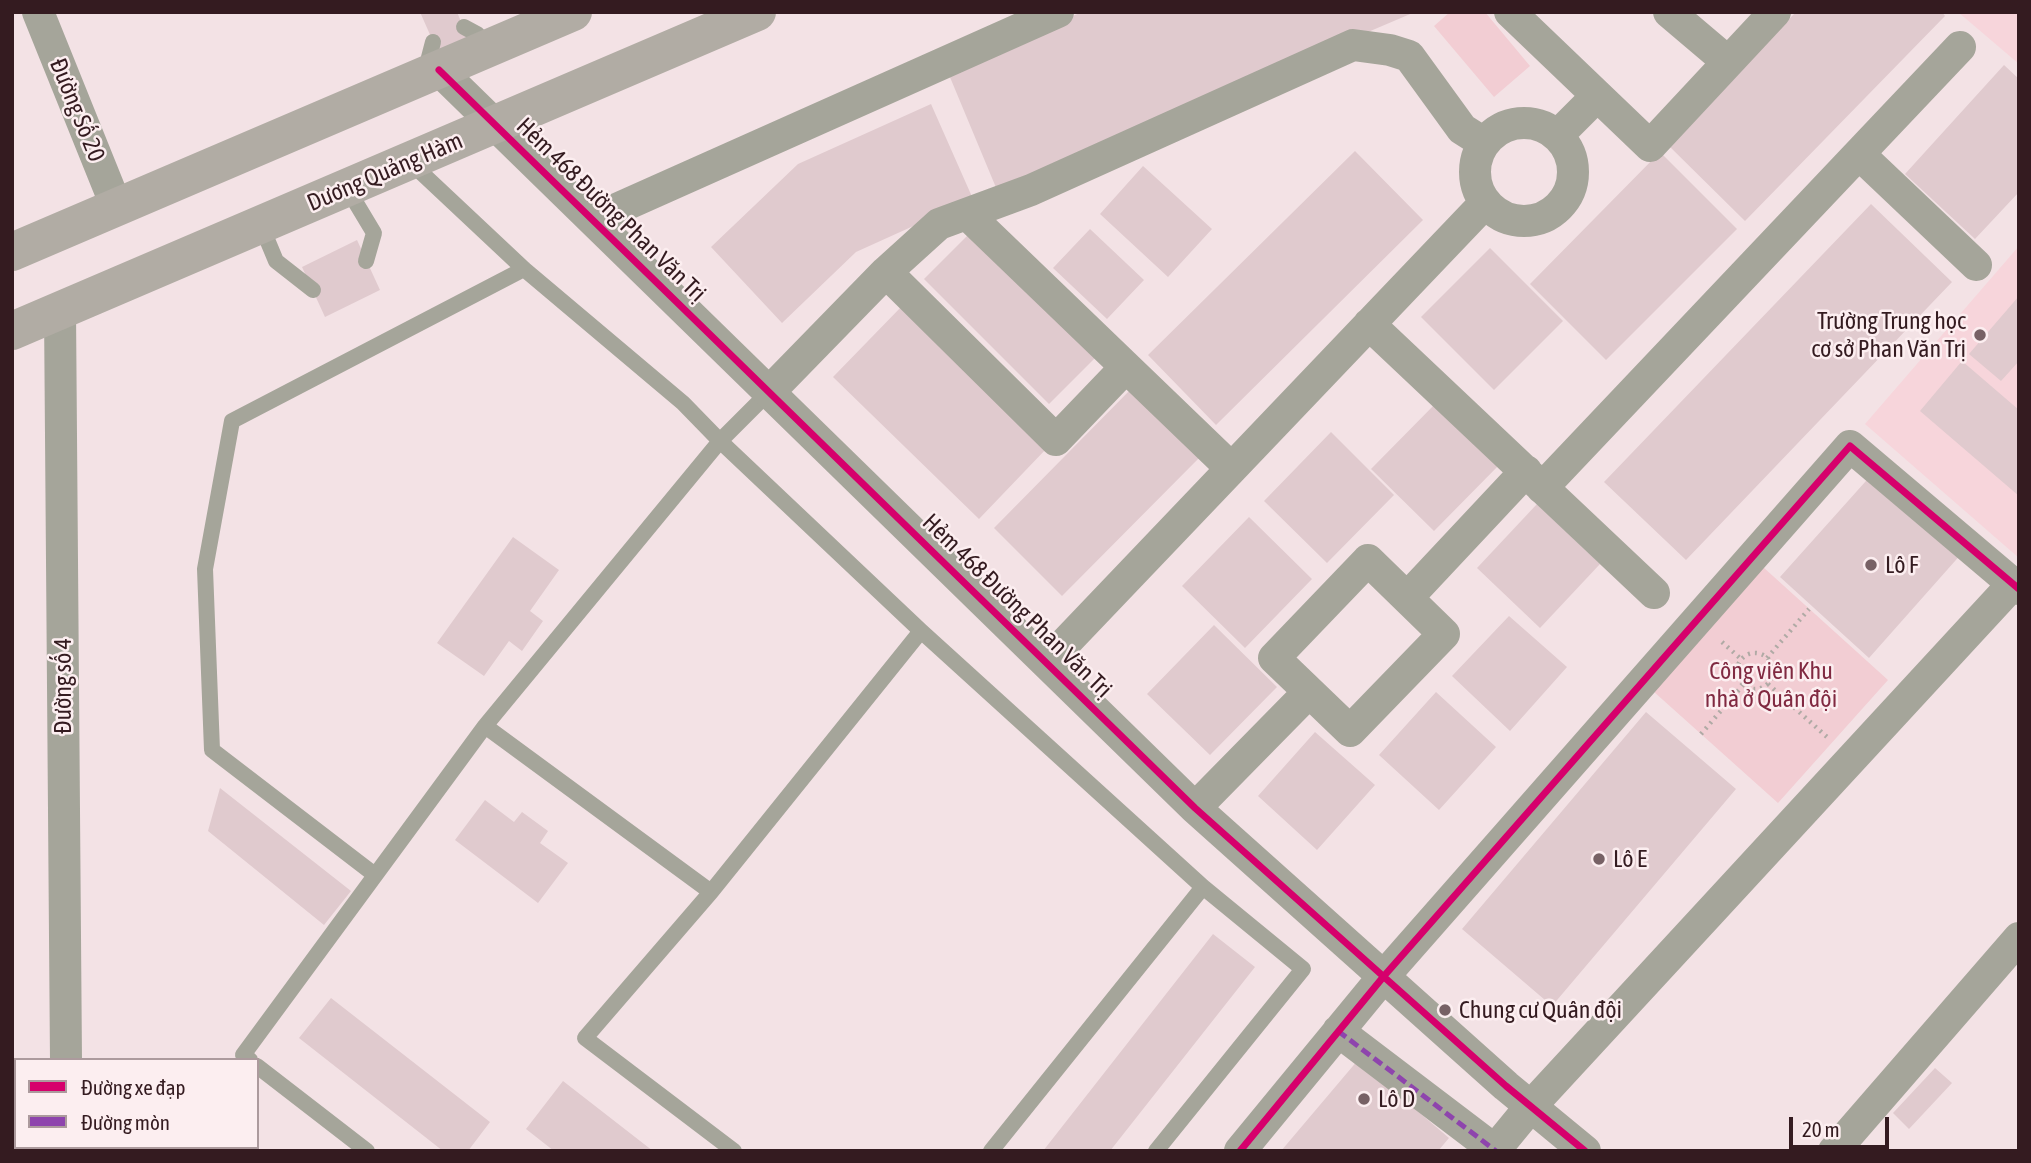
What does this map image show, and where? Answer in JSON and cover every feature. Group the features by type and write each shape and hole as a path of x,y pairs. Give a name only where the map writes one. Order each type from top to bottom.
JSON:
{"street":[{"name":"Đường Số 20","path":"38,12 117,208"},
{"path":"12,252 117,208 434,62 477,38 573,12"},
{"name":"Dương Quảng Hàm","path":"12,331 757,12"},
{"path":"594,219 1058,12"},
{"path":"1510,12 1650,146 1775,12"},
{"path":"1669,12 1728,62"},
{"path":"770,391 886,272 939,224 968,215 1128,148 1353,45 1390,50 1409,56 1462,129 1484,143"},
{"path":"1407,598 1534,480 1859,154 1960,47"},
{"name":"Hẻm 468 Đường Phan Văn Trị","path":"434,62 1195,807 1585,1151"},
{"path":"1558,135 1597,96"},
{"path":"1527,122 1543,126 1558,135 1568,148 1573,165 1573,181 1567,198 1556,210 1543,218 1527,222 1511,220 1497,214 1485,203 1477,189 1474,174 1476,157 1484,143 1495,131 1511,124 1527,122"},
{"path":"1859,154 1976,265"},
{"path":"1047,662 1485,203"},
{"path":"968,215 1231,468"},
{"path":"886,272 1056,440 1126,367"},
{"name":"Đường số 4","path":"60,311 66,1058"},
{"path":"1369,324 1654,593"},
{"path":"1240,1151 1338,1031 1384,976 1850,446 2016,587 1852,759 1531,1106 1495,1150 1338,1031"},
{"path":"1368,560 1444,634 1350,731 1309,692 1274,658 1368,560"},
{"path":"1195,807 1309,692"},
{"path":"1834,1151 2019,938"}],"lane":[{"path":"410,162 524,269 683,402 720,441 921,631 1203,887 1303,970 1156,1151"},
{"path":"347,188 374,233 366,261"},
{"path":"261,225 276,261 313,290"},
{"path":"375,875 212,750 205,569 232,421 524,269"},
{"path":"247,1058 243,1055 485,726 720,441 770,391"},
{"path":"734,1151 586,1038 711,892 921,631"},
{"path":"485,726 711,892"},
{"path":"991,1151 1203,887"},
{"path":"259,1068 367,1151"}],"path":[{"path":"1767,658 1810,609"},
{"path":"1767,658 1752,654 1741,659 1737,675 1743,685 1752,689 1768,684"},
{"path":"1767,658 1773,672 1768,684"},
{"path":"1768,684 1852,759"},
{"path":"1701,734 1743,685"}],"shaded area":[{"path":"1958,12 2019,12 2019,64"},
{"name":"Trường Trung học cơ sở Phan Văn Trị","path":"2019,246 2019,558 1865,424"}],"green space":[{"path":"1450,12 1485,12 1530,66 1494,97 1434,26"},
{"name":"Công viên Khu nhà ở Quân đội","path":"1763,567 1888,680 1778,803 1653,691"}],"building":[{"path":"420,12 457,12 469,41 439,55"},
{"path":"1082,12 1415,12 997,190 947,70"},
{"path":"1796,12 1942,12 1945,16 1745,221 1667,144"},
{"path":"2004,65 2019,79 2019,192 1975,239 1905,174"},
{"path":"931,104 973,199 856,252 782,323 711,247 798,164"},
{"path":"1355,151 1423,220 1216,425 1148,355"},
{"path":"1660,152 1737,229 1606,360 1530,284"},
{"path":"1143,166 1212,229 1168,277 1100,214"},
{"path":"1871,204 1952,282 1686,560 1604,482"},
{"path":"1090,229 1144,280 1107,319 1053,268"},
{"path":"972,231 1097,356 1049,404 924,279"},
{"path":"357,240 380,290 325,317 302,267"},
{"path":"1490,248 1563,321 1494,390 1421,317"},
{"path":"2019,296 2019,361 2001,381 1969,354"},
{"path":"902,306 1047,448 979,519 833,377"},
{"path":"1962,361 2019,410 2019,496 1920,411"},
{"path":"1132,388 1201,456 1062,596 994,528"},
{"path":"1438,401 1502,462 1434,531 1371,469"},
{"path":"1331,432 1394,495 1327,563 1264,501"},
{"name":"Lô F","path":"1874,472 1963,552 1869,658 1780,577"},
{"path":"1537,504 1600,564 1540,628 1477,568"},
{"path":"1249,517 1312,579 1245,648 1182,586"},
{"path":"513,537 559,570 530,611 543,621 522,651 509,641 484,676 437,643"},
{"path":"1509,616 1567,667 1510,731 1452,676"},
{"path":"1214,625 1277,687 1210,755 1147,694"},
{"path":"1436,692 1496,747 1439,810 1379,755"},
{"name":"Lô E","path":"1646,712 1736,789 1552,1006 1462,929"},
{"path":"1315,732 1375,785 1317,850 1258,796"},
{"path":"220,788 351,891 324,925 208,831"},
{"path":"485,800 514,822 522,812 548,831 540,843 568,863 538,903 455,840"},
{"path":"1213,934 1255,967 1110,1151 1043,1151"},
{"path":"331,998 490,1122 468,1151 443,1151 299,1038"},
{"name":"Lô D","path":"1358,1060 1449,1138 1438,1151 1281,1151"},
{"path":"1935,1068 1952,1083 1909,1129 1893,1113"},
{"path":"563,1081 653,1151 554,1151 526,1129"}],"marked path":[{"path":"1338,1031 1496,1151"}],"cycle path":[{"path":"439,70 1195,808 1506,1086 1585,1151"},
{"path":"1240,1151 1384,976 1850,446 2019,589"}],"place":[{"name":"Trường Trung học cơ sở Phan Văn Trị","path":"1980,335"},
{"name":"Lô F","path":"1871,565"},
{"name":"Lô E","path":"1599,859"},
{"name":"Chung cư Quân đội","path":"1445,1010"},
{"name":"Lô D","path":"1364,1099"}]}
